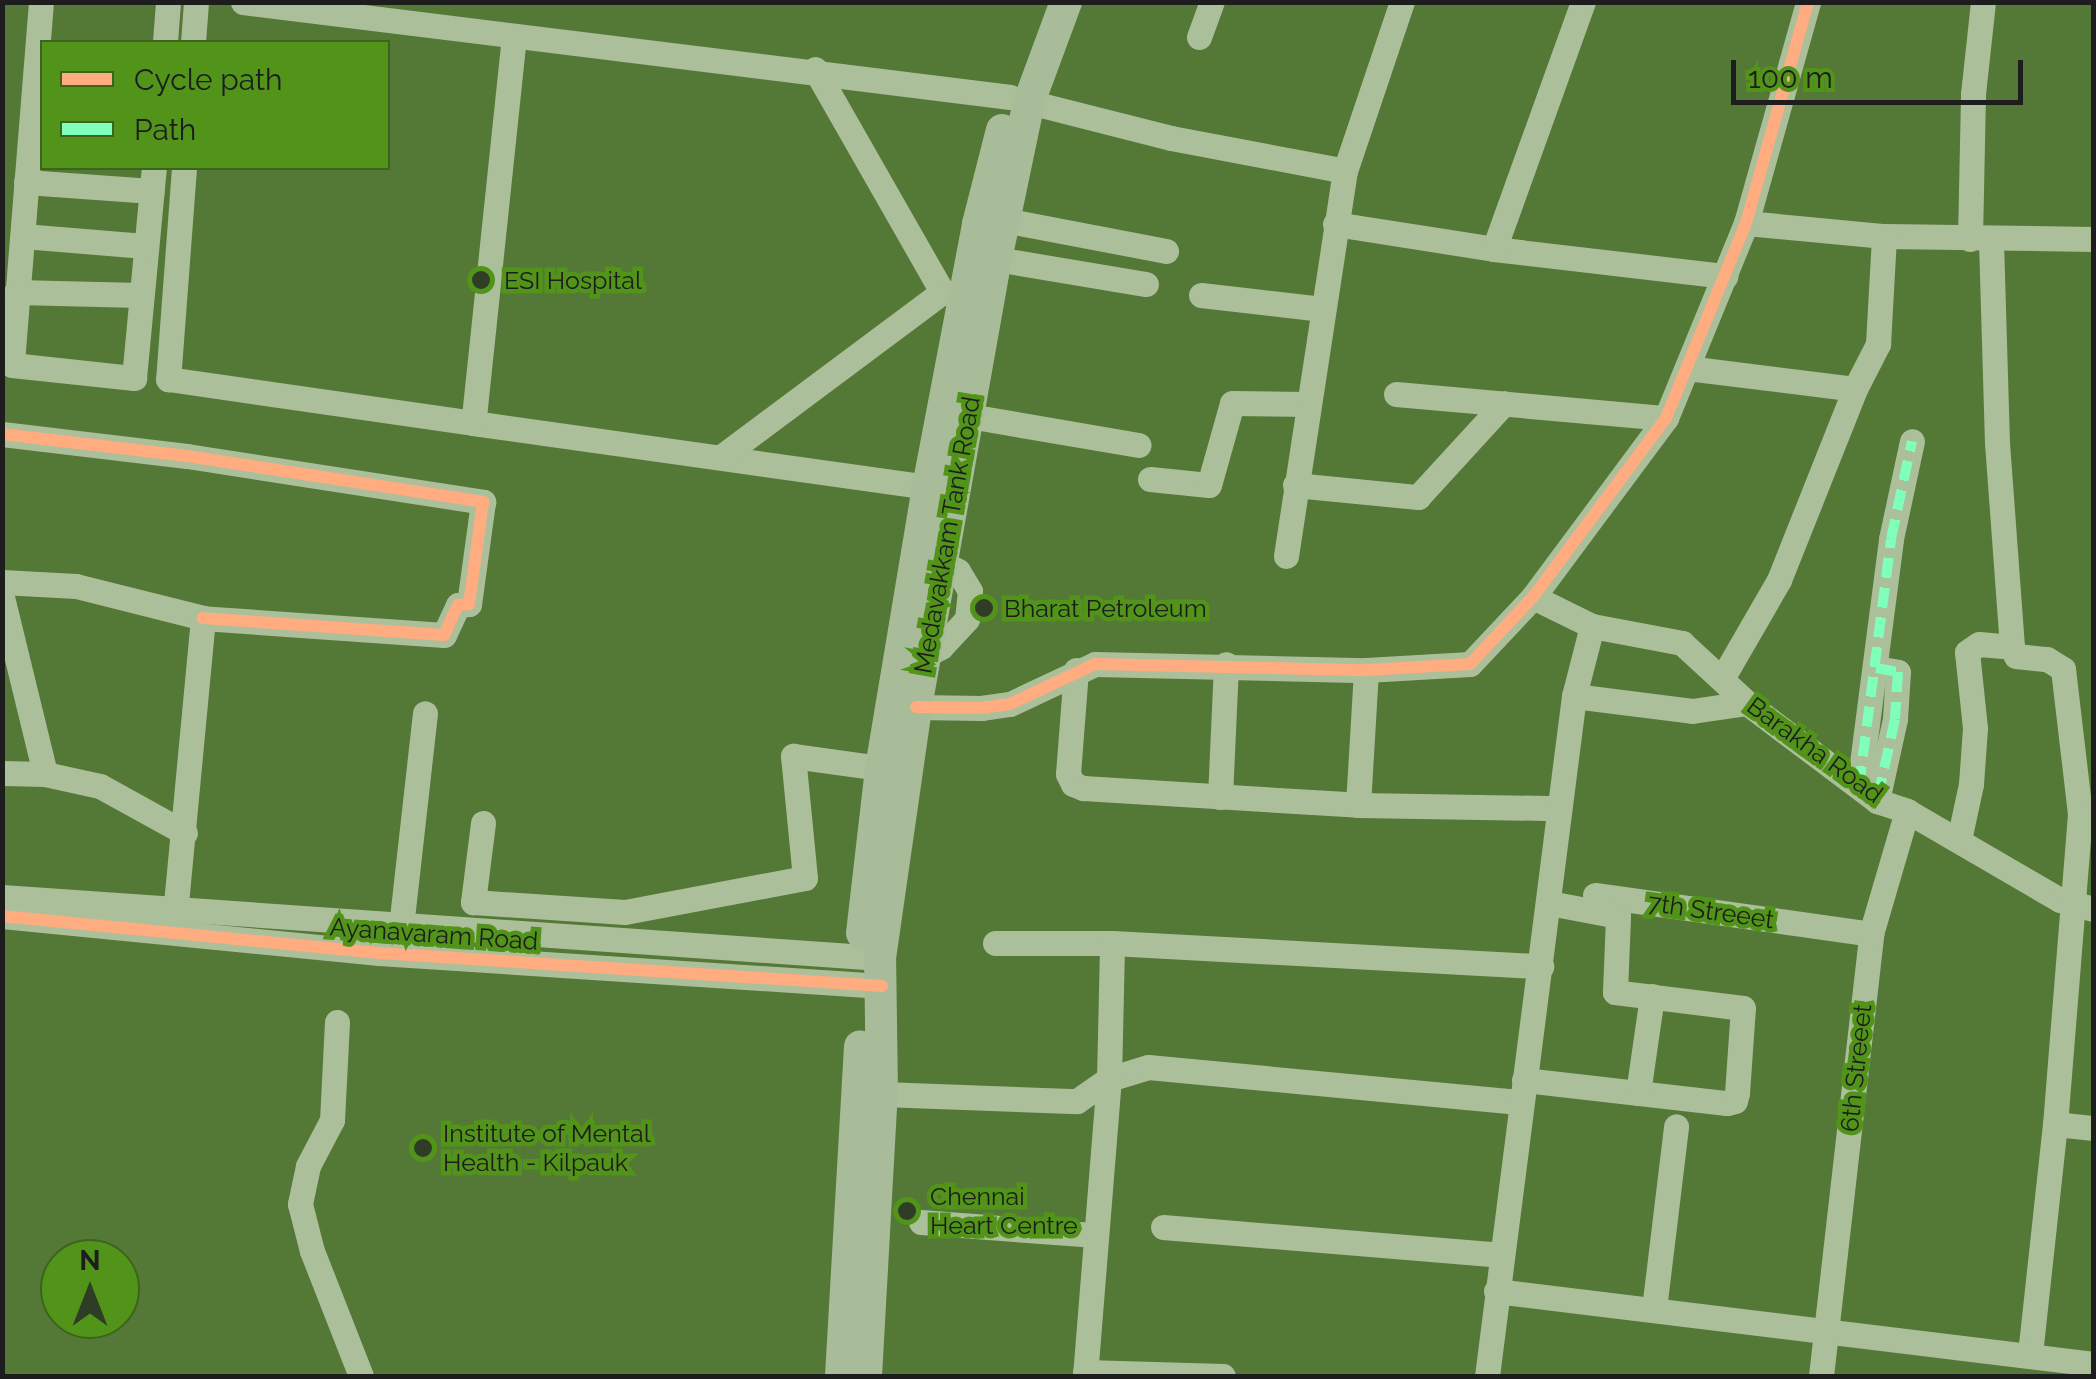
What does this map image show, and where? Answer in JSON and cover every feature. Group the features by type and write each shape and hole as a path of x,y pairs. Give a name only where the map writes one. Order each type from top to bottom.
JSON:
{"main road":[{"name":"Medavakkam Tank Road","path":"841,1376 871,972 881,768 965,296 1020,99 1042,2"},
{"name":"Medavakkam Tank Road","path":"866,1376 882,1094 871,972 969,416 965,296 996,259 1020,99 1066,2"}],"street":[{"path":"26,182 153,179 134,378 12,365 16,292 41,2"},
{"path":"165,40 168,2"},
{"path":"193,40 196,2"},
{"path":"242,2 814,70 1020,99 1171,138 1345,171"},
{"path":"1199,37 1212,2"},
{"path":"1286,556 1345,171 1402,2"},
{"path":"1494,248 1583,2"},
{"path":"916,707 981,708 1010,704 1096,664 1366,670 1470,664 1534,597 1666,418 1746,223 1808,2"},
{"path":"1982,2 1973,94 1980,239 2012,647 2016,656 2049,660 2064,671 2080,814 2085,907 2030,1356"},
{"path":"473,423 514,36"},
{"path":"721,457 965,296 814,70"},
{"path":"184,170 168,379 928,487"},
{"path":"1004,220 1166,251"},
{"path":"1746,223 1884,236 2094,239"},
{"path":"1335,224 1725,276"},
{"path":"23,236 145,246"},
{"path":"1723,677 1779,580 1855,389 1878,344 1884,236"},
{"path":"996,259 1146,284"},
{"path":"16,292 140,295"},
{"path":"1201,295 1322,309"},
{"path":"1687,368 1855,389"},
{"path":"1396,394 1666,418"},
{"path":"1150,479 1209,484 1232,402 1308,404"},
{"path":"1295,485 1418,496 1504,403"},
{"path":"969,416 1139,445"},
{"path":"2,434 187,456 483,502 469,604 458,605 444,635 203,618 76,586 2,582"},
{"path":"1868,793 1895,719 1898,672 1876,668 1892,539 1912,442"},
{"path":"2,597 45,774"},
{"name":"Barakha Road","path":"1534,597 1592,626 1682,643 1747,703 1868,793 2085,907"},
{"path":"176,912 203,618"},
{"path":"1486,1376 1541,966 1558,808 1574,696 1592,626"},
{"path":"1960,840 1971,784 1975,728 1967,652 1978,644 2012,647"},
{"path":"1220,797 1226,664"},
{"path":"1076,670 1068,774 1072,784 1083,788 1358,805 1558,808"},
{"path":"1358,805 1366,670"},
{"path":"1574,696 1692,711 1747,703"},
{"path":"401,926 425,713"},
{"path":"483,823 473,902 625,912 806,878 793,756 881,768"},
{"path":"2,773 45,774 100,786 185,833"},
{"name":"6th Streeet","path":"1820,1376 1871,934 1907,811"},
{"path":"882,1094 1077,1100 1110,1078 1148,1067 1735,1101 1747,1012 1744,1008 1616,992 1613,987 1618,916 1549,896"},
{"name":"7th Streeet","path":"1549,896 1871,934"},
{"name":"Ayanavaram Road","path":"2,897 401,926 871,972"},
{"name":"Ayanavaram Road","path":"2,916 379,954 871,972"},
{"path":"995,943 1112,943 1541,966"},
{"path":"1112,943 1110,1078 1093,1235 1084,1374 1223,1376"},
{"path":"1638,1093 1652,996"},
{"path":"336,1022 332,1120 308,1166 300,1204 312,1251 361,1376"},
{"path":"2056,1124 2094,1128"},
{"path":"1654,1309 1676,1126"},
{"path":"921,1222 1093,1235"},
{"path":"1163,1227 1500,1255"},
{"path":"1496,1291 2094,1364"}],"marked path":[{"path":"1859,786 1891,539 1912,441"},
{"path":"1876,668 1898,672 1895,719 1877,801"}],"cycle path":[{"path":"916,707 981,708 1010,704 1095,664 1366,670 1470,664 1533,597 1666,418 1746,223 1808,2"},
{"path":"2,434 187,456 483,502 469,604 458,605 444,635 203,618"},
{"path":"2,916 379,953 882,986"}],"place":[{"name":"ESI Hospital","path":"481,280"},
{"name":"Bharat Petroleum","path":"984,608"},
{"name":"Institute of Mental Health - Kilpauk","path":"423,1148"},
{"name":"Chennai Heart Centre","path":"907,1211"}]}
